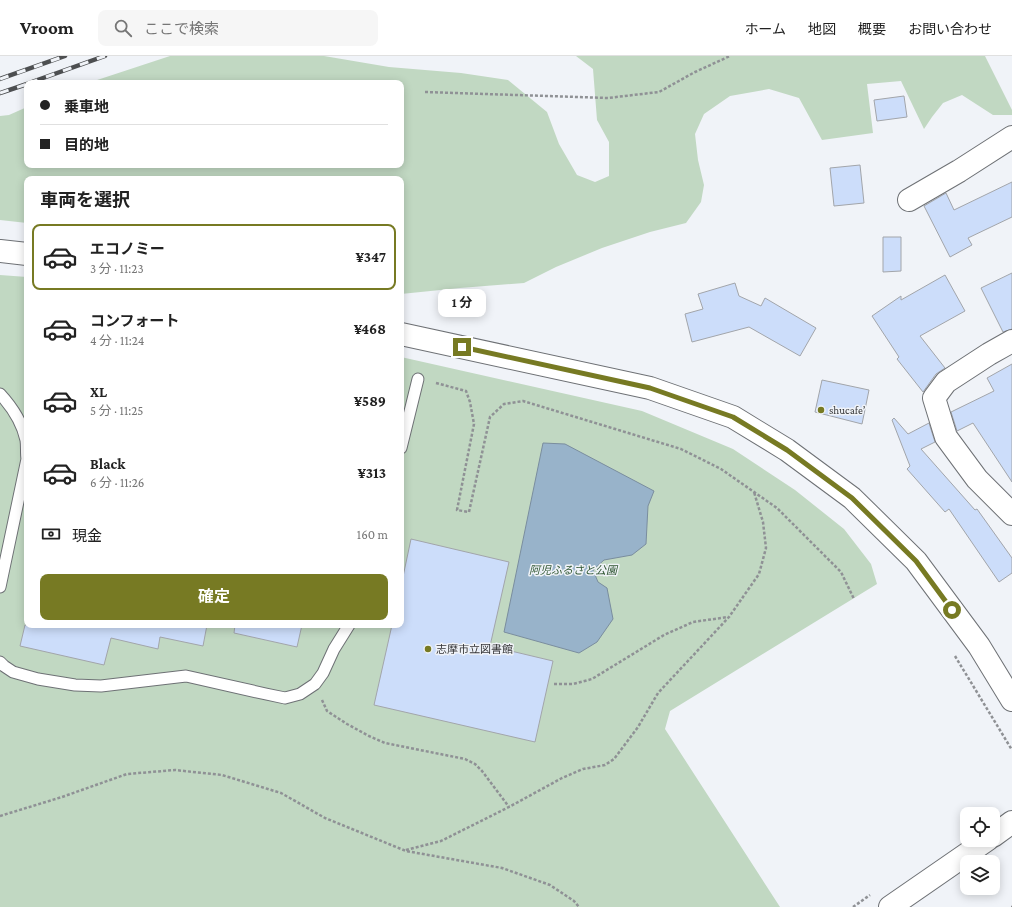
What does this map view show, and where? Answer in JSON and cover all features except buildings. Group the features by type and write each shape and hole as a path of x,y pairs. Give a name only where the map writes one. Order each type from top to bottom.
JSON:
{"main road":[{"path":"909,200 959,171 1012,137"},
{"path":"0,251 24,254"},
{"path":"404,335 650,388 733,417 787,450 852,498 916,561 979,646 1012,700"},
{"path":"1012,341 946,382 934,398 946,437 977,479 1012,514"},
{"path":"1000,831 1012,822"},
{"path":"890,907 977,847"}],"lane":[{"path":"404,436 418,379"},
{"path":"0,394 20,421 24,434"},
{"path":"0,588 24,473"},
{"path":"0,662 13,672 38,679 74,686 101,686 186,676 285,698 300,694 315,684 323,673 334,649 347,628"}],"path":[{"path":"425,92 608,98 659,92 695,72 730,56"},
{"path":"418,379 466,391 470,402 474,424 458,510 469,512 490,417 504,404 523,401 681,449 721,470 777,508 840,572 854,599"},
{"path":"406,851 441,841 509,807 562,778 583,770 605,765 614,759 638,727 658,693 729,617 759,574 766,548 763,522 754,492"},
{"path":"554,684 573,684 592,678 664,635 693,622 729,617"},
{"path":"954,654 1012,750"},
{"path":"315,684 327,710 347,724 369,736 385,742 465,759 474,764 482,771 509,807"},
{"path":"0,816 62,797 127,774 175,770 222,775 281,793 325,818 406,851 502,868 550,885 574,901 579,907"}],"green space":[{"path":"170,56 324,56 389,67 461,73 508,80 547,112 559,144 577,175 595,182 609,176 609,142 597,120 593,69 576,56 985,56 1012,110 1012,115 993,115 962,95 943,103 924,129 901,81 867,84 873,133 822,140 799,98 769,89 730,96 704,114 695,134 698,160 704,185 701,202 686,223 650,232 602,248 556,267 524,283 404,294 404,176 24,176 24,223 0,220 0,116 9,115 24,108 24,168 404,168 404,80 97,80"},
{"name":"阿児ふるさと公園","path":"0,275 24,277 24,628 404,628 404,358 642,411 733,449 795,490 844,529 871,564 877,584 670,711 665,729 780,907 0,907"}],"water":[{"path":"543,443 565,444 654,491 648,506 646,544 632,555 604,560 593,570 598,582 607,588 613,619 597,642 579,653 504,632"}],"railway":[{"path":"0,79 65,56"},
{"path":"37,80 105,56"},
{"path":"0,93 24,85"}],"place":[{"name":"shucafe’","path":"821,410"},
{"name":"志摩市立図書館","path":"428,649"}],"route":[{"path":"462,347 650,388 733,417 787,450 852,498 916,561 952,610"}]}
